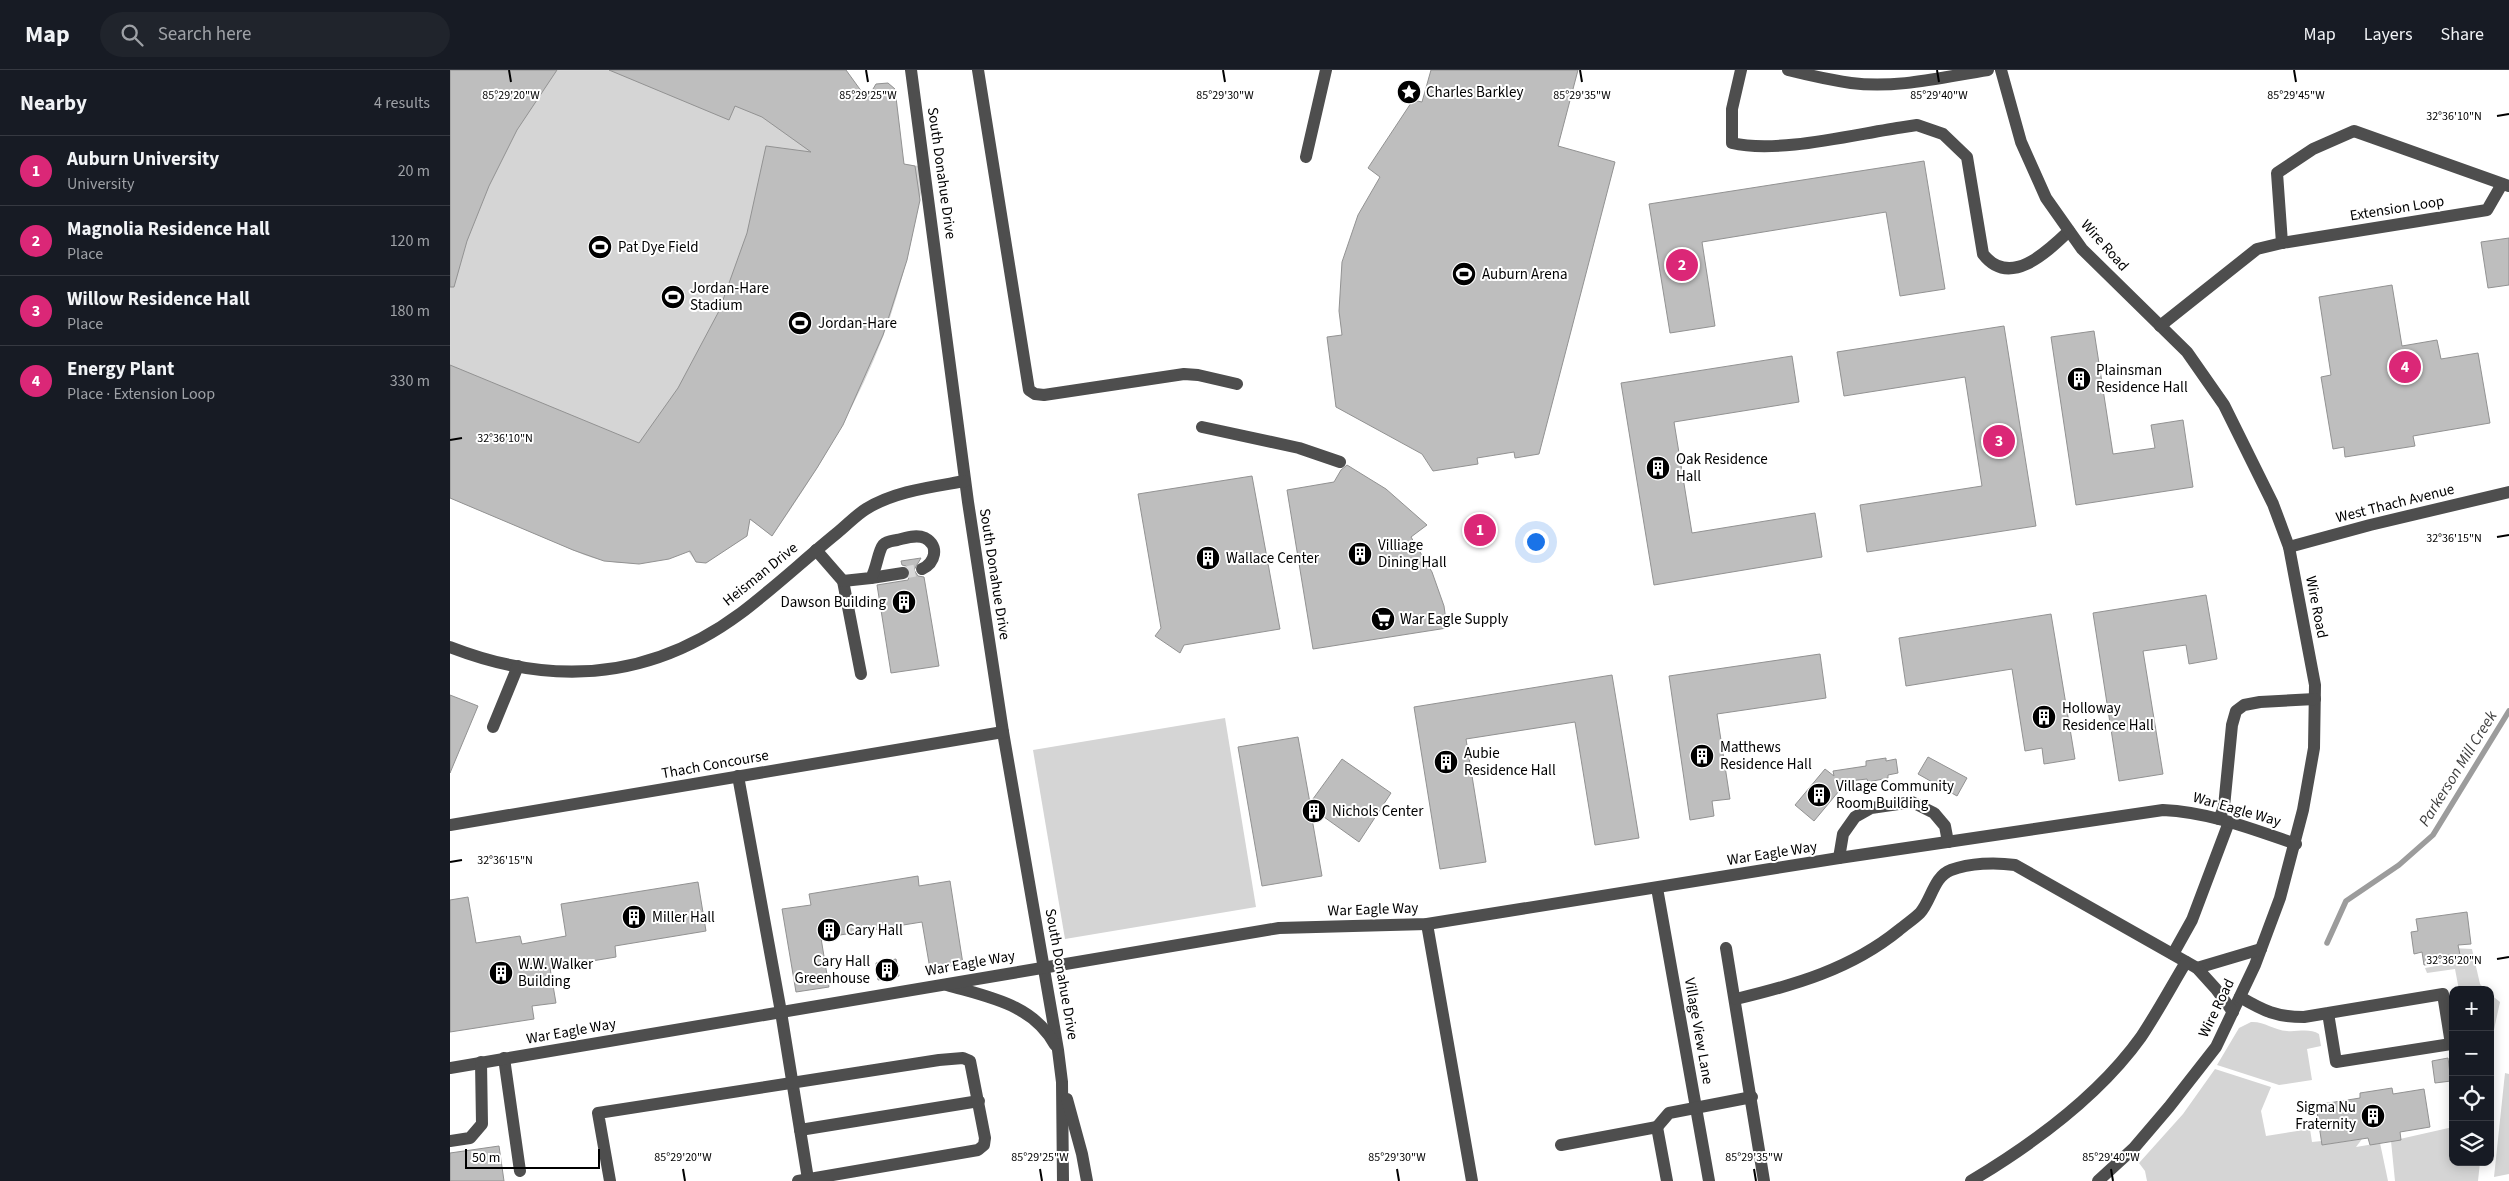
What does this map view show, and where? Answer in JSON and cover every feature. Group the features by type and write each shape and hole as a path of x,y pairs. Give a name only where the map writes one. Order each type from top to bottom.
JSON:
{"street":[{"name":"South Donahue Drive","path":"911,70 939,268 965,481 1003,732 1058,1050 1062,1082 1063,1181"},
{"path":"978,70 1029,390 1035,394 1044,395 1184,374 1198,375 1238,384"},
{"path":"1306,158 1326,70"},
{"path":"1741,70 1732,109 1732,143 1749,147 1774,146 1917,125 1930,128 1943,134 1967,157 1983,254 1987,259 1997,265 2010,267 2032,263 2069,230"},
{"path":"1788,70 1851,83 1874,84 1916,83 1988,70"},
{"name":"Wire Road","path":"2001,70 2021,142 2046,198 2082,249 2187,352 2224,405 2274,504 2288,547 2304,620 2315,685 2314,748 2296,844 2280,898 2261,949 2216,1047 2134,1148 2100,1180"},
{"name":"Extension Loop","path":"2160,326 2257,249 2282,243 2487,210 2506,185 2354,131 2313,149 2277,173 2282,243"},
{"path":"1202,427 1300,448 1340,462"},
{"name":"Heisman Drive","path":"450,647 481,659 554,673 592,672 633,666 686,646 740,614 867,508 909,492 965,481"},
{"name":"West Thach Avenue","path":"2288,547 2370,524 2509,492"},
{"path":"871,578 876,570 881,547 887,542 915,536 926,539 933,547 934,557 930,565 922,569"},
{"path":"816,550 843,581 861,674"},
{"path":"843,581 903,573"},
{"path":"494,727 518,666"},
{"path":"2173,954 2192,920 2224,820 2232,725 2236,711 2244,705 2260,702 2315,699"},
{"name":"Thach Concourse","path":"450,825 1003,732"},
{"path":"610,1181 598,1113 791,1082 963,1058 970,1061 972,1066 985,1138 984,1145 978,1150 803,1180 800,1130 791,1082 781,1012 738,776"},
{"path":"1839,858 1843,834 1855,817 1871,808 1912,802 1934,813 1945,826 1948,842"},
{"name":"War Eagle Way","path":"450,1068 1279,928 1427,924 1839,858 2163,810 2187,811 2224,820 2296,844"},
{"path":"1736,999 1810,980 1851,962 1888,939 1921,912 1939,880 1949,870 1998,862 2015,865 2192,965 2216,988 2233,1012"},
{"name":"Village View Lane","path":"1657,888 1709,1181"},
{"path":"1427,924 1472,1181"},
{"path":"1726,948 1752,1097 1764,1181"},
{"path":"1971,1181 2050,1127 2106,1078 2140,1037 2192,965 2261,949"},
{"path":"945,984 998,999 1021,1010 1039,1022 1049,1034 1058,1050"},
{"path":"2240,996 2264,1011 2282,1017 2328,1013 2443,994 2451,1044 2336,1062 2328,1013"},
{"path":"504,1058 520,1171"},
{"path":"450,1141 470,1138 482,1124 481,1062"},
{"name":"South Donahue Drive","path":"1062,1082 1082,1154 1087,1181"},
{"path":"1561,1144 1657,1127 1669,1113 1752,1097"},
{"path":"800,1130 979,1101"},
{"path":"1657,1127 1667,1181"}],"shaded area":[{"name":"Jordan-Hare Stadium","path":"450,70 846,70 865,102 876,84 888,83 895,89 891,162 926,167 903,274 883,337 848,415 804,489 772,536 743,514 741,517 749,526 747,536 706,563 696,562 679,539 685,553 665,559 626,563 599,560 450,498"},
{"path":"1225,718 1256,907 1065,939 1033,750"},
{"path":"2452,948 2472,949 2482,986 2458,986 2455,969 2427,973 2425,968 2453,963"},
{"path":"2494,997 2500,1002 2494,1030"},
{"path":"2251,1022 2282,1030 2308,1031 2319,1034 2321,1046 2307,1049 2312,1080 2279,1085 2217,1065 2239,1028"},
{"path":"2215,1069 2271,1087 2261,1111 2266,1136 2310,1129 2312,1142 2322,1141 2323,1145 2362,1139 2356,1147 2380,1143 2388,1181 2147,1181 2145,1171 2139,1163 2183,1114"},
{"path":"2505,1073 2509,1074 2509,1174 2494,1177"},
{"path":"2449,1128 2449,1166 2480,1166 2478,1181 2395,1181 2391,1141"}],"building":[{"path":"450,70 557,70 517,130 489,186 467,241 454,287 450,287"},
{"name":"Jordan-Hare","path":"609,70 846,70 867,99 876,84 888,83 895,89 904,164 915,166 920,200 907,260 883,335 843,425 772,536 750,519 747,536 706,563 696,562 690,551 669,559 639,564 604,561 573,550 450,498 450,365 639,443 678,388 719,311 747,233 766,146 811,152 762,117 735,106 729,120"},
{"name":"Auburn Arena","path":"1431,70 1578,70 1558,146 1615,162 1539,454 1515,458 1514,452 1477,458 1478,464 1433,471 1422,454 1336,407 1327,337 1342,335 1339,311 1342,262 1358,215 1380,177 1368,168 1413,100 1422,102"},
{"path":"1924,161 1945,289 1900,296 1886,212 1702,242 1715,326 1670,333 1649,204"},
{"path":"2509,238 2509,285 2488,288 2481,242"},
{"path":"2392,285 2402,346 2437,340 2441,359 2478,353 2490,423 2413,436 2415,446 2345,457 2344,447 2333,449 2321,377 2331,375 2319,297"},
{"path":"2004,326 2036,526 1867,552 1860,505 1982,486 1965,377 1844,396 1837,352"},
{"name":"Plainsman Residence Hall","path":"2094,331 2113,454 2155,448 2151,425 2183,420 2193,487 2076,505 2051,337"},
{"name":"Oak Residence Hall","path":"1792,356 1799,402 1674,422 1692,533 1815,513 1822,557 1654,585 1621,383"},
{"name":"Villiage Dining Hall","path":"1347,465 1386,489 1427,525 1411,537 1432,572 1444,606 1447,628 1313,649 1287,490 1334,482 1341,470"},
{"name":"Wallace Center","path":"1252,476 1280,629 1184,645 1180,653 1155,636 1161,628 1138,494"},
{"name":"Dawson Building","path":"921,558 914,570 918,576 924,577 939,666 891,673 877,585 908,580 911,571 902,565 901,561"},
{"path":"2206,595 2217,659 2189,664 2186,645 2143,651 2163,774 2119,781 2093,613"},
{"name":"Holloway Residence Hall","path":"2051,614 2075,759 2044,764 2042,748 2025,751 2012,669 1906,686 1899,638"},
{"name":"Matthews Residence Hall","path":"1820,654 1826,698 1717,714 1730,799 1712,801 1714,816 1690,820 1669,676"},
{"name":"Aubie Residence Hall","path":"1612,675 1639,838 1595,845 1575,722 1466,739 1486,862 1440,869 1414,707"},
{"path":"450,695 478,706 450,773"},
{"name":"Nichols Center","path":"1298,737 1310,803 1342,759 1391,793 1359,842 1310,807 1322,876 1262,886 1238,747"},
{"path":"1928,757 1967,778 1957,796 1918,774"},
{"path":"1886,758 1886,761 1896,759 1898,773 1888,775 1888,778 1868,782 1867,779 1841,782 1844,785 1814,821 1795,805 1825,769 1834,776 1833,771 1866,766 1866,761"},
{"name":"Cary Hall","path":"918,876 919,886 950,881 963,964 930,969 922,922 821,938 829,987 796,992 782,909 811,905 809,894"},
{"path":"698,882 706,931 615,946 616,957 550,968 556,1003 532,1006 534,1019 450,1032 450,900 468,897 476,943 520,936 522,944 566,936 561,904"},
{"path":"2467,912 2471,944 2458,945 2461,960 2424,965 2422,952 2414,954 2411,932 2418,931 2416,919"},
{"name":"Cary Hall Greenhouse","path":"896,959 899,976 878,980 876,963"},
{"path":"2448,1058 2449,1081 2435,1083 2432,1061"},
{"name":"Sigma Nu Fraternity","path":"2392,1088 2393,1094 2424,1089 2430,1127 2400,1132 2401,1140 2370,1145 2368,1138 2322,1145 2316,1105 2360,1098 2360,1093"},
{"path":"499,1146 504,1181 450,1181 450,1153"}],"waterway":[{"name":"Parkerson Mill Creek","path":"2327,943 2346,901 2399,865 2433,835 2509,711"}],"tunnel":[{"path":"903,573 922,569"}],"place":[{"name":"Charles Barkley","path":"1409,92"},
{"name":"Pat Dye Field","path":"600,247"},
{"name":"Magnolia Residence Hall","path":"1682,265"},
{"name":"Auburn Arena","path":"1464,274"},
{"name":"Jordan-Hare Stadium","path":"673,297"},
{"name":"Jordan-Hare","path":"800,323"},
{"name":"Energy Plant","path":"2405,367"},
{"name":"Plainsman Residence Hall","path":"2079,379"},
{"name":"Willow Residence Hall","path":"1999,441"},
{"name":"Oak Residence Hall","path":"1658,468"},
{"name":"Auburn University","path":"1480,530"},
{"name":"Villiage Dining Hall","path":"1360,554"},
{"name":"Wallace Center","path":"1208,558"},
{"name":"Dawson Building","path":"904,602"},
{"name":"War Eagle Supply","path":"1383,619"},
{"name":"Holloway Residence Hall","path":"2044,717"},
{"name":"Matthews Residence Hall","path":"1702,756"},
{"name":"Aubie Residence Hall","path":"1446,762"},
{"name":"Village Community Room Building","path":"1819,795"},
{"name":"Nichols Center","path":"1314,811"},
{"name":"Miller Hall","path":"634,917"},
{"name":"Cary Hall","path":"829,930"},
{"name":"Cary Hall Greenhouse","path":"887,970"},
{"name":"W.W. Walker Building","path":"501,973"},
{"name":"Sigma Nu Fraternity","path":"2373,1116"}]}
